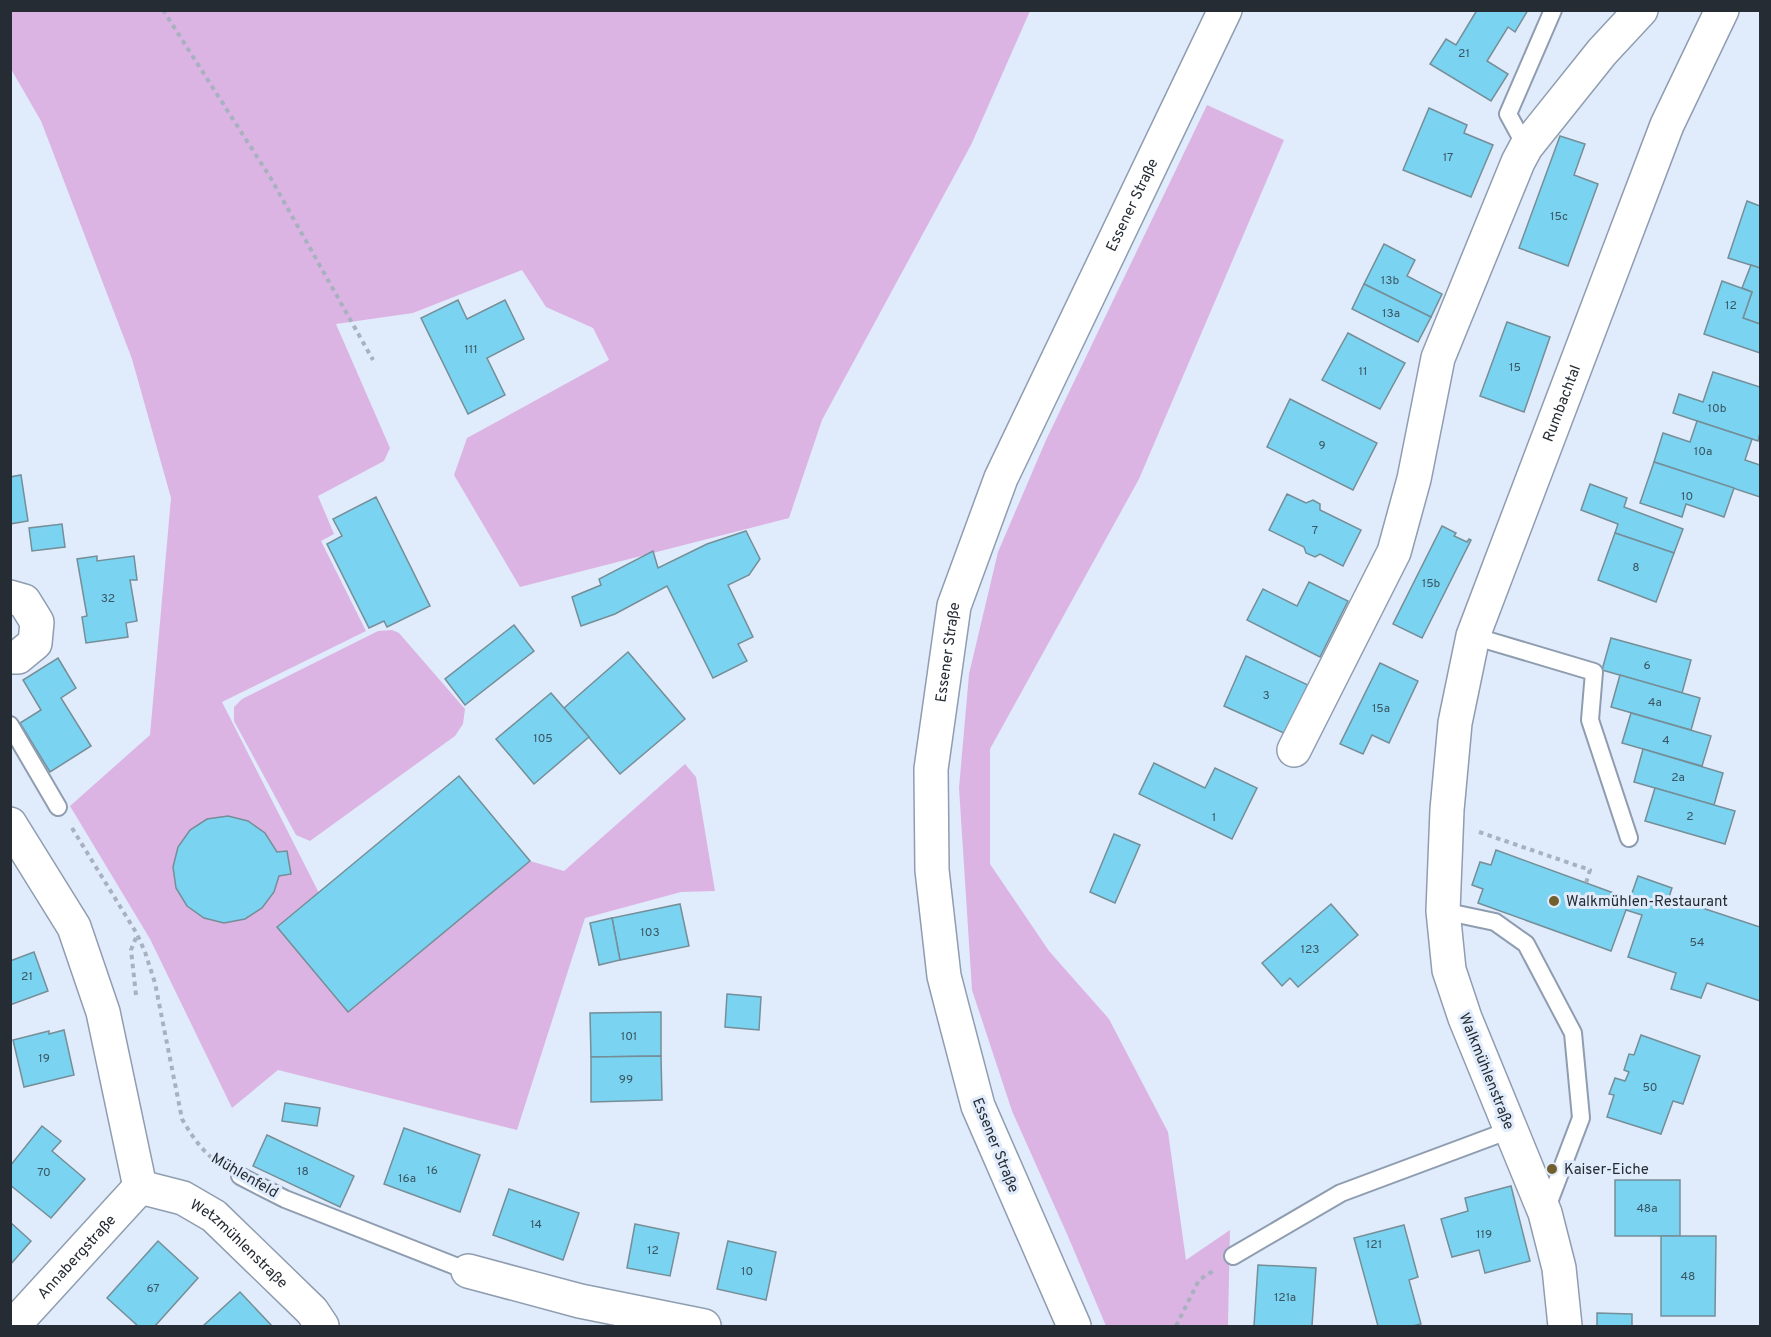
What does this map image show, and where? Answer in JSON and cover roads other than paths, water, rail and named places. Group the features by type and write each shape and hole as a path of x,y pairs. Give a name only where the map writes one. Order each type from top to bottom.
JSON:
{"street":[{"name":"Essener Straße","path":"1074,1326 978,1106 944,976 932,870 931,769 954,606 1001,478 1225,10"},
{"path":"1294,750 1394,552 1414,479 1438,358 1526,147 1602,52 1641,10"},
{"name":"Rumbachtal","path":"1447,816 1455,723 1473,636 1667,125 1722,10"},
{"path":"10,597 24,601 37,622 35,643 18,657 10,657"},
{"name":"Walkmühlenstraße","path":"1447,816 1443,911 1449,970 1465,1017 1545,1213 1559,1268 1565,1326"},
{"path":"10,824 74,927 103,1012 140,1187"},
{"name":"Annabergstraße","path":"13,1326 140,1187"},
{"name":"Wetzmühlenstraße","path":"140,1187 183,1198 214,1216 312,1311 322,1326"},
{"name":"Mühlenfeld","path":"468,1271 580,1301 704,1326"}],"lane":[{"path":"1526,147 1508,114 1553,10"},
{"path":"1473,636 1594,672 1590,720 1629,838"},
{"path":"10,725 58,807"},
{"path":"1443,911 1495,922 1526,944 1573,1033 1581,1118 1545,1213"},
{"path":"1233,1256 1341,1192 1510,1130"},
{"name":"Mühlenfeld","path":"240,1176 285,1199 468,1271"}],"place":[{"name":"Walkmühlen-Restaurant","path":"1554,901"},
{"name":"Kaiser-Eiche","path":"1552,1169"}]}
